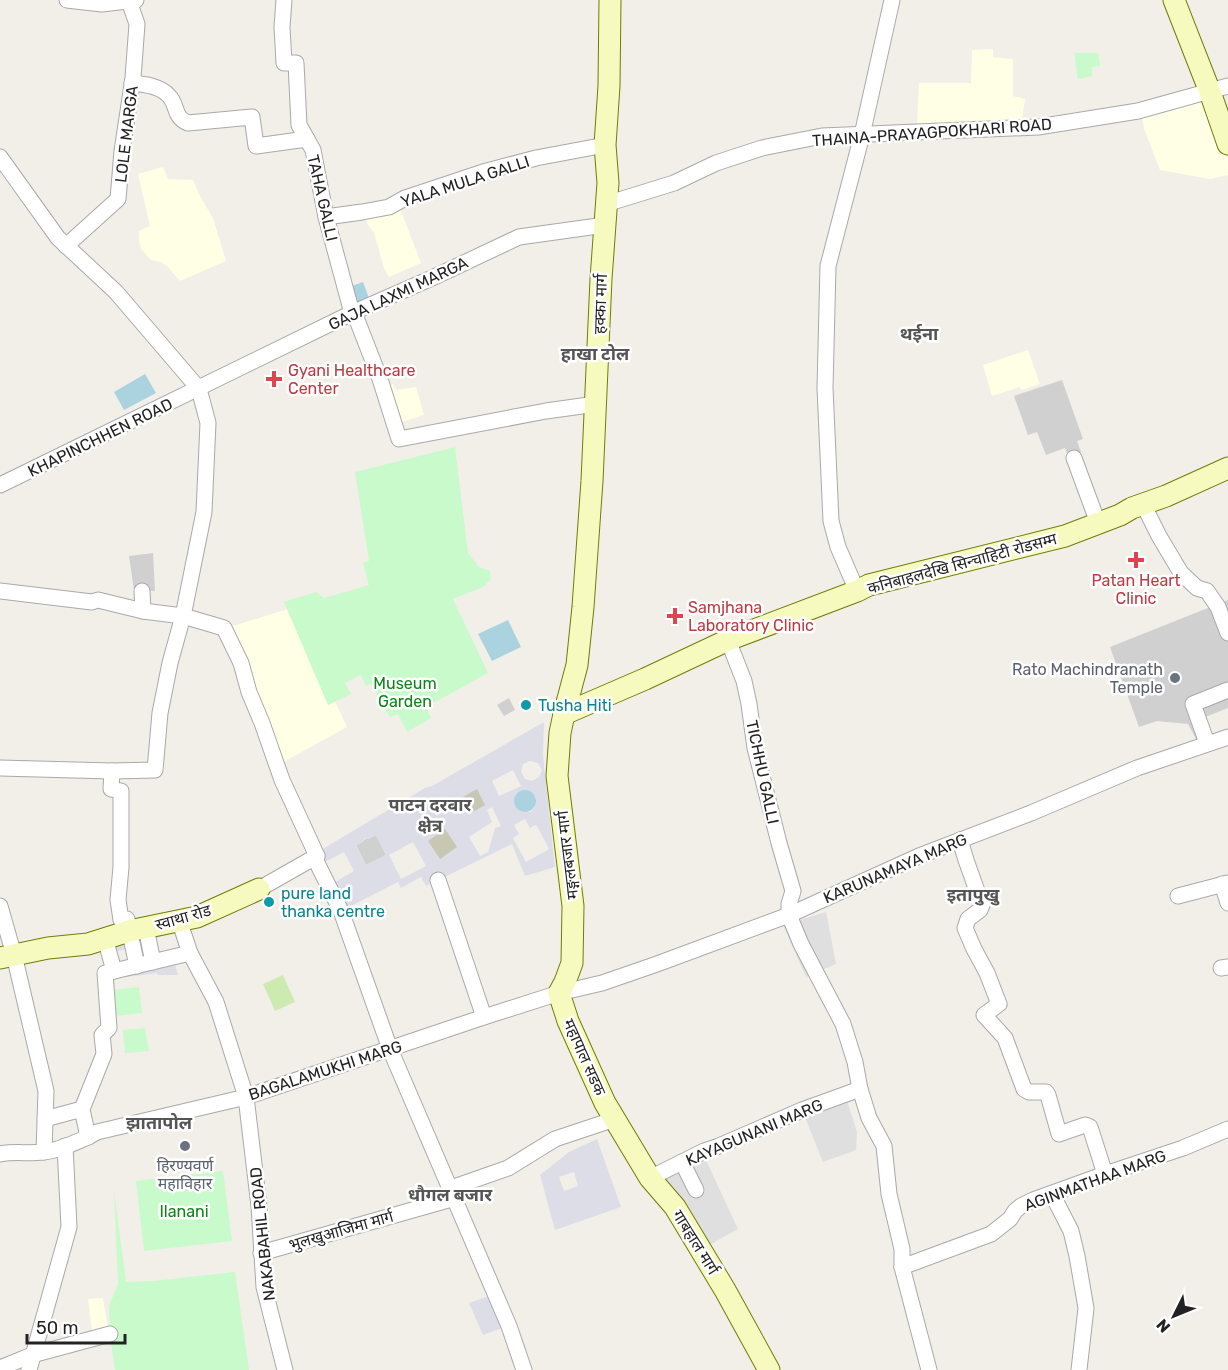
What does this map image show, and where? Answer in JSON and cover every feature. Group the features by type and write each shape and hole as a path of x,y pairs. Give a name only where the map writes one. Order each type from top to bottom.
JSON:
{"main road":[{"name":"हक्का मार्ग","path":"564,714 577,665 583,606 608,183 605,145 609,86 610,0"},
{"path":"1174,0 1219,89 1228,144"},
{"name":"कनिबाहलदेखि सिन्चाहिटी रोडसम्म","path":"564,714 728,640 869,585 1065,536 1166,496 1228,468"},
{"name":"मङ्गलबजार मार्ग","path":"560,993 572,963 573,934 573,906 557,776 560,733 564,714"},
{"name":"स्वाथा रोड","path":"7,956 48,948 88,944 122,931 197,917 259,888"},
{"name":"महापाल सडक","path":"560,993 568,1021 605,1103 615,1119"},
{"name":"गाबहाल मार्ग","path":"615,1119 650,1178 681,1216 769,1370"}],"street":[{"path":"67,0 102,4 133,1"},
{"name":"TAHA GALLI","path":"284,0 282,27 284,63 296,63 299,125 313,150 326,217 352,313 357,320 380,379 399,439 546,411 596,404"},
{"path":"857,591 838,547 831,521 827,432 828,266 892,0"},
{"name":"LOLE MARGA","path":"66,246 118,199 137,24 133,1"},
{"path":"132,83 144,84 170,96 177,114 182,121 188,123 252,117 256,146 307,139"},
{"name":"THAINA-PRAYAGPOKHARI ROAD","path":"606,204 674,183 716,163 762,148 822,136 1038,127 1138,111 1219,89"},
{"name":"YALA MULA GALLI","path":"326,217 389,207 405,198 483,172 536,158 605,145"},
{"path":"0,157 58,238 116,292 200,388 208,423 204,512 160,713 155,770 0,768"},
{"name":"GAJA LAXMI MARGA","path":"200,388 352,313 519,237 605,225"},
{"name":"KHAPINCHHEN ROAD","path":"0,485 200,388"},
{"path":"1074,458 1098,523"},
{"path":"1143,504 1181,573 1197,588 1207,591 1218,607 1228,633"},
{"path":"0,591 92,602 98,600 143,611 183,616 224,628 241,663 249,692 282,780 317,856 316,861 341,911 390,1049 509,1326 524,1370"},
{"path":"142,591 143,611"},
{"name":"TICHHU GALLI","path":"728,640 744,681 755,748 778,843 793,891 789,910"},
{"path":"1207,743 1193,704 1228,690"},
{"name":"KARUNAMAYA MARG","path":"560,993 602,983 657,964 1137,768 1228,736"},
{"path":"112,771 111,789 130,792 131,771"},
{"path":"121,791 121,867 118,900 122,931 137,966"},
{"path":"960,840 982,905 980,910 968,919 965,928 999,1004 984,1015 1005,1038 1024,1089 1029,1092 1046,1092 1048,1095 1059,1134 1085,1125 1090,1127 1105,1174"},
{"path":"259,888 317,856"},
{"path":"438,880 484,1017"},
{"path":"1178,896 1225,883 1228,903"},
{"path":"0,906 7,956 46,1091 44,1152 0,1154"},
{"path":"789,910 801,944 843,1024 855,1062 868,1118 884,1146 889,1194 902,1250 902,1268 929,1370"},
{"name":"NAKABAHIL ROAD","path":"179,920 190,953 216,1002 246,1097 259,1202 264,1287 285,1370"},
{"path":"122,931 153,962"},
{"path":"114,971 122,931"},
{"path":"88,1137 82,1109 104,1054 102,1035 109,1028 105,973 190,953"},
{"name":"BAGALAMUKHI MARG","path":"44,1152 98,1132 246,1097 560,993"},
{"name":"KAYAGUNANI MARG","path":"650,1178 704,1151 791,1114 860,1089"},
{"path":"45,1119 82,1109"},
{"name":"भुलखुआजिमा मार्ग","path":"261,1253 453,1193 508,1168 555,1139 615,1119"},
{"name":"AGINMATHAA MARG","path":"902,1268 991,1234 1010,1219 1021,1206 1033,1200 1183,1148 1228,1129"},
{"path":"30,1362 69,1227 65,1146"},
{"path":"682,1162 696,1190"},
{"path":"1052,1194 1071,1231 1086,1308 1079,1370"},
{"path":"0,1368 30,1362 110,1334"}],"shaded area":[{"path":"993,49 993,57 1013,59 1013,96 1025,99 1021,125 917,126 919,83 971,83 972,50"},
{"path":"1209,99 1228,161 1228,175 1210,179 1160,170 1144,129 1142,116"},
{"path":"163,167 168,179 193,180 213,218 226,261 180,281 167,266 151,260 141,249 139,240 139,231 150,226 138,174"},
{"path":"399,206 421,263 389,277 384,268 374,233 366,220"},
{"path":"1028,350 1040,384 1021,390 1020,387 992,396 983,365"},
{"path":"1062,380 1083,439 1077,441 1081,452 1068,456 1065,448 1046,455 1037,432 1028,435 1014,396"},
{"path":"393,384 396,390 416,387 424,415 395,424 384,388"},
{"path":"153,553 155,591 134,590 129,556"},
{"name":"Rato Machindranath Temple","path":"1228,600 1228,708 1195,721 1203,741 1198,743 1188,724 1157,721 1139,727 1110,647"},
{"path":"291,608 347,727 280,764 253,691 233,626"},
{"path":"509,698 515,710 504,716 497,705"},
{"path":"544,722 543,755 555,867 525,876 512,844 426,886 421,877 401,888 398,882 341,911 316,853","holes":["530,761 538,763 542,770 539,777 532,781 525,779 521,772 523,764","513,770 521,786 499,796 492,781","477,789 485,805 469,814 461,798","532,793 536,797 535,807 531,812 521,812 515,805 515,796","492,807 501,826 495,828 488,852 480,856 469,837 492,822 487,810","525,819 530,828 537,826 549,849 526,862 513,838 519,834 514,825","445,829 457,847 440,859 428,841","376,835 386,855 366,865 356,846 366,838","413,842 426,866 401,879 389,855","344,852 354,871 335,882 325,862"]},
{"path":"481,783 492,805 452,826 466,852 441,870 421,839 454,796"},
{"path":"376,835 386,855 366,865 356,845 364,841 363,839"},
{"path":"826,912 836,964 806,977 783,925"},
{"path":"176,930 185,955 173,957 178,975 158,975 157,973 127,977 115,974 109,946","holes":["175,933 180,954 157,960 152,939","127,949 130,966 117,968 114,952"]},
{"path":"846,1097 857,1132 856,1150 823,1162 802,1110"},
{"path":"597,1139 621,1207 555,1230 540,1175 569,1152","holes":["574,1172 578,1186 564,1191 559,1177"]},
{"path":"705,1158 738,1229 702,1249 654,1178"},
{"path":"492,1295 505,1327 483,1335 469,1303"},
{"path":"103,1298 109,1335 93,1337 88,1299"}],"green space":[{"path":"1075,53 1098,53 1100,66 1092,67 1092,76 1078,79"},
{"name":"Museum Garden","path":"455,447 468,553 479,567 490,571 491,579 483,587 453,599 488,673 426,707 431,718 407,732 398,714 390,717 371,684 366,686 361,675 345,683 351,694 328,705 284,602 316,592 324,598 369,585 363,563 369,561 355,472"},
{"path":"283,975 295,1002 275,1011 263,984"},
{"path":"139,987 142,1013 115,1016 112,990"},
{"path":"145,1028 149,1051 125,1053 123,1030"},
{"name":"Ilanani","path":"223,1171 232,1241 144,1251 136,1181"},
{"path":"114,1190 126,1282 235,1272 249,1370 115,1370 109,1306 118,1284"}],"water":[{"path":"363,282 370,301 356,307 349,287"},
{"path":"145,374 156,393 124,410 114,392"},
{"path":"508,620 521,647 492,661 478,634"},
{"path":"525,790 533,793 536,801 533,809 525,812 517,809 514,801 517,793"}],"place":[{"name":"Gyani Healthcare Center","path":"274,379"},
{"name":"Patan Heart Clinic","path":"1136,560"},
{"name":"Samjhana Laboratory Clinic","path":"675,616"},
{"name":"Rato Machindranath Temple","path":"1175,678"},
{"name":"Tusha Hiti","path":"526,705"},
{"name":"pure land thanka centre","path":"269,902"},
{"name":"हिरण्यवर्ण महाविहार","path":"185,1146"}],"district":[{"name":"थईना","path":"919,334"},
{"name":"हाखा टोल","path":"595,354"},
{"name":"पाटन दरवार क्षेत्र","path":"430,815"},
{"name":"इतापुखु","path":"973,895"},
{"name":"झातापोल","path":"159,1123"},
{"name":"धौगल बजार","path":"450,1195"}]}
